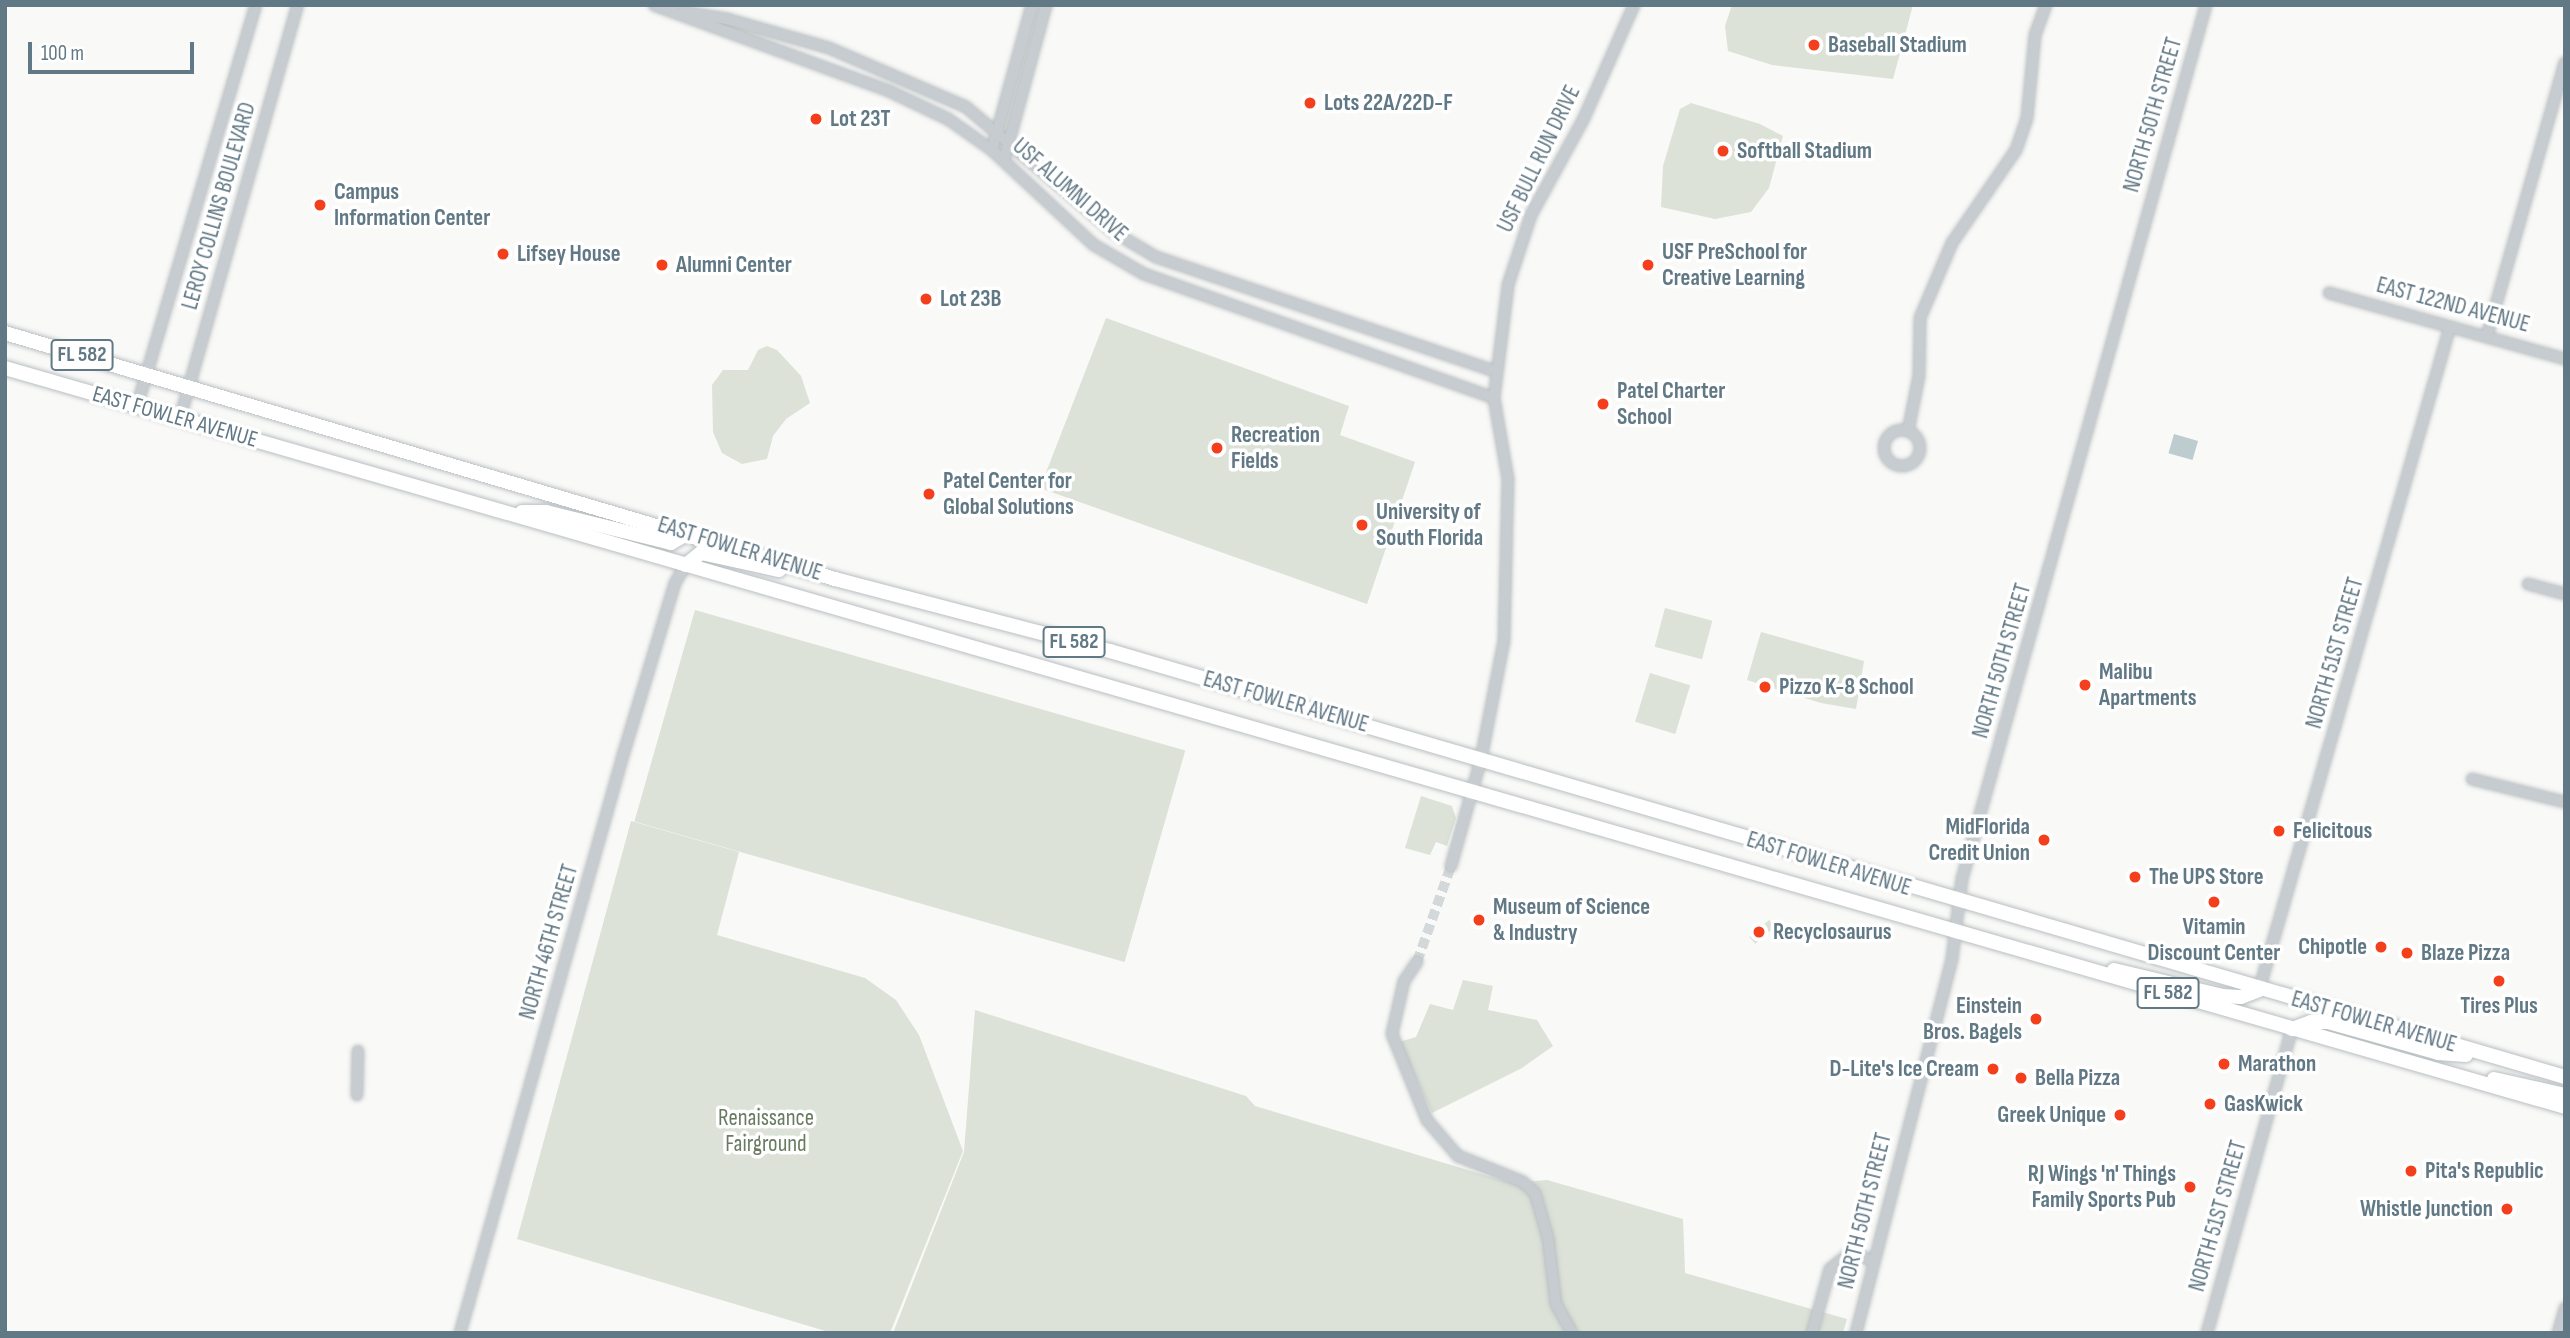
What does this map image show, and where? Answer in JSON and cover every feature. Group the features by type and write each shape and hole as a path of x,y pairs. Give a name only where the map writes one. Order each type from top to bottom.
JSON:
{"main road":[{"name":"EAST FOWLER AVENUE","path":"5,333 688,533 835,579 1110,652 1481,759 1957,902 2565,1077"},
{"name":"EAST FOWLER AVENUE","path":"5,368 2565,1107"},
{"path":"510,514 546,512 672,543 688,533"},
{"path":"685,565 701,553 835,579"},
{"path":"2061,962 2145,975 2222,996 2241,996 2259,990"},
{"path":"2292,1029 2311,1022 2328,1022 2438,1053 2498,1058"},
{"path":"2462,1076 2516,1081 2565,1095"}],"street":[{"name":"LEROY COLLINS BOULEVARD","path":"137,406 256,5"},
{"name":"LEROY COLLINS BOULEVARD","path":"180,418 298,5"},
{"name":"USF ALUMNI DRIVE","path":"654,5 916,102 992,150 1094,245 1144,274 1494,398"},
{"path":"992,150 1032,5"},
{"path":"1004,160 1046,5"},
{"name":"USF BULL RUN DRIVE","path":"1451,866 1481,759 1504,641 1509,557 1508,479 1494,398 1495,370 1507,285 1526,226 1584,118 1634,5"},
{"path":"1908,431 1919,376 1920,318 1952,243 2016,150 2027,118 2035,35 2046,5"},
{"name":"NORTH 50TH STREET","path":"1856,1333 1956,932 1957,902 2206,5"},
{"name":"USF ALUMNI DRIVE","path":"667,9 727,19 829,48 921,85 966,107 1008,139 1112,231 1156,257 1495,370"},
{"path":"2487,336 2565,63"},
{"name":"EAST 122ND AVENUE","path":"2329,293 2565,359"},
{"name":"NORTH 51ST STREET","path":"2259,990 2450,327"},
{"name":"NORTH 46TH STREET","path":"460,1333 624,752 675,583 685,565"},
{"path":"2528,584 2565,594"},
{"path":"2472,779 2565,802"},
{"path":"1416,962 1404,981 1392,1034 1424,1112 1439,1140 1458,1156 1523,1182 1535,1193 1548,1238 1556,1304 1572,1333"},
{"name":"NORTH 51ST STREET","path":"2207,1333 2292,1029"},
{"path":"358,1051 358,1095"},
{"path":"1812,1333 1830,1269 1853,1252 1874,1262"},
{"path":"2558,1333 2565,1308"}],"green space":[{"name":"Baseball Stadium","path":"1732,5 1913,5 1893,79 1772,65 1728,51 1725,26"},
{"name":"Softball Stadium","path":"1691,103 1760,124 1783,136 1769,188 1751,212 1715,219 1661,207 1663,166 1680,109"},
{"name":"Recreation Fields","path":"1106,318 1349,406 1340,435 1415,462 1367,604 1040,488"},
{"path":"767,346 777,350 801,376 810,403 786,419 773,436 767,459 742,464 722,453 713,432 712,385 723,370 748,370 758,350"},
{"path":"1665,608 1712,621 1702,659 1655,647"},
{"path":"695,610 1185,751 1125,962 634,821"},
{"path":"1761,632 1864,661 1856,709 1821,703 1747,680"},
{"path":"1650,673 1690,685 1675,734 1635,722"},
{"path":"1421,796 1452,806 1456,818 1447,846 1436,842 1430,855 1405,848"},
{"name":"Renaissance Fairground","path":"631,821 739,852 717,935 865,978 896,1000 919,1035 963,1151 890,1333 832,1333 517,1239"},
{"path":"1769,920 1775,927 1755,944 1749,937"},
{"path":"1463,980 1493,986 1488,1010 1537,1020 1553,1046 1522,1068 1432,1113 1399,1042 1416,1037 1430,1004 1453,1010"},
{"path":"975,1010 1246,1096 1255,1106 1511,1183 1547,1180 1683,1219 1685,1273 1847,1319 1843,1333 893,1333 964,1152"}],"shaded area":[{"path":"2174,434 2198,441 2193,460 2168,453"}],"tunnel":[{"path":"1417,962 1451,866"}],"place":[{"name":"Baseball Stadium","path":"1814,45"},
{"name":"Lots 22A/22D-F","path":"1310,103"},
{"name":"Lot 23T","path":"816,119"},
{"name":"Softball Stadium","path":"1723,151"},
{"name":"Campus Information Center","path":"320,205"},
{"name":"Lifsey House","path":"503,254"},
{"name":"Alumni Center","path":"662,265"},
{"name":"USF PreSchool for Creative Learning","path":"1648,265"},
{"name":"Lot 23B","path":"926,299"},
{"name":"Patel Charter School","path":"1603,404"},
{"name":"Recreation Fields","path":"1217,448"},
{"name":"Patel Center for Global Solutions","path":"929,494"},
{"name":"University of South Florida","path":"1362,525"},
{"name":"Malibu Apartments","path":"2085,685"},
{"name":"Pizzo K-8 School","path":"1765,687"},
{"name":"Felicitous","path":"2279,831"},
{"name":"MidFlorida Credit Union","path":"2044,840"},
{"name":"The UPS Store","path":"2135,877"},
{"name":"Vitamin Discount Center","path":"2214,902"},
{"name":"Museum of Science & Industry","path":"1479,920"},
{"name":"Recyclosaurus","path":"1759,932"},
{"name":"Chipotle","path":"2381,947"},
{"name":"Blaze Pizza","path":"2407,953"},
{"name":"Tires Plus","path":"2499,981"},
{"name":"Einstein Bros. Bagels","path":"2036,1019"},
{"name":"Marathon","path":"2224,1064"},
{"name":"D-Lite's Ice Cream","path":"1993,1069"},
{"name":"Bella Pizza","path":"2021,1078"},
{"name":"GasKwick","path":"2210,1104"},
{"name":"Greek Unique","path":"2120,1115"},
{"name":"Pita's Republic","path":"2411,1171"},
{"name":"RJ Wings 'n' Things Family Sports Pub","path":"2190,1187"},
{"name":"Whistle Junction","path":"2507,1209"}]}
